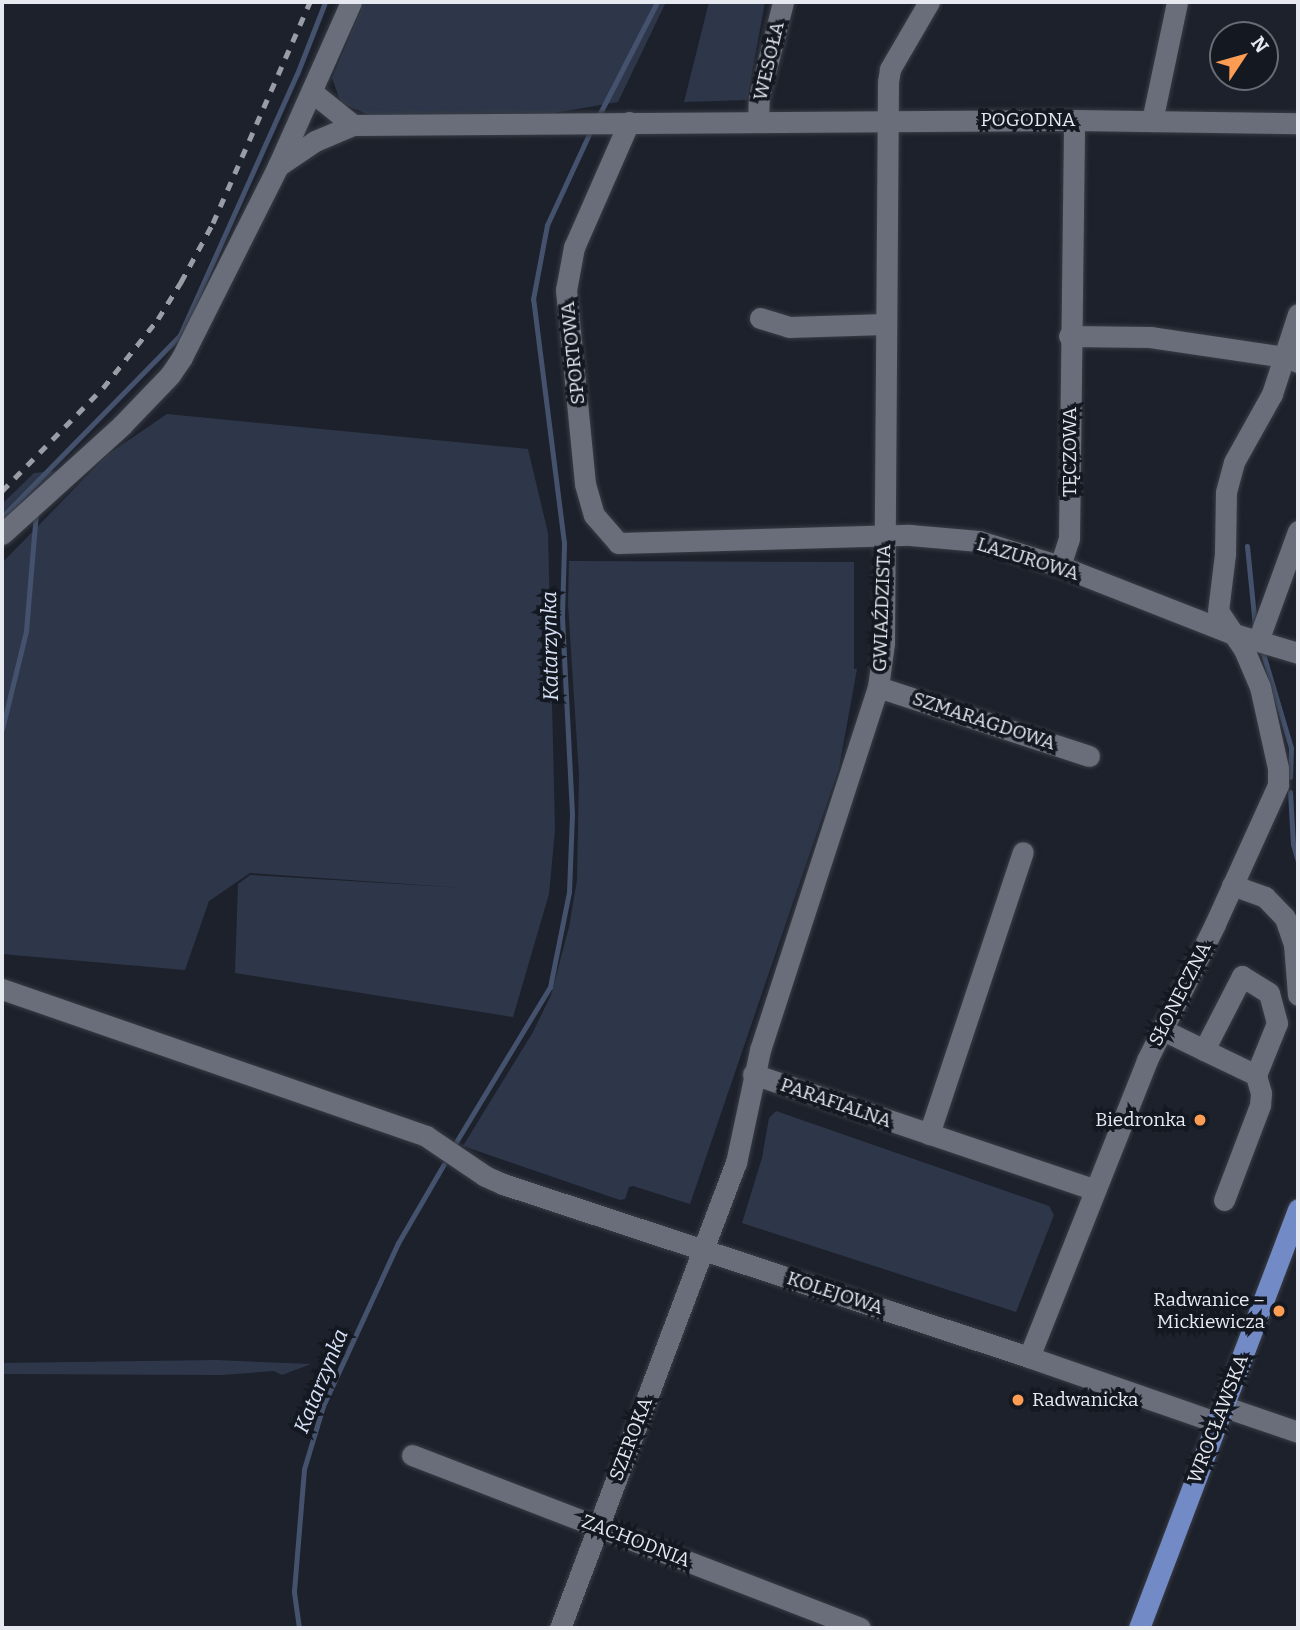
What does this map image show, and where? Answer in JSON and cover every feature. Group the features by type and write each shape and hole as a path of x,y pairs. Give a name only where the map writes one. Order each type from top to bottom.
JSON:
{"main road":[{"name":"WROCŁAWSKA","path":"1139,1628 1298,1209"}],"street":[{"path":"2,534 122,425 170,375 221,284 278,166 351,2"},
{"name":"WESOŁA","path":"758,121 760,97 783,2"},
{"name":"GWIAŹDZISTA","path":"753,1074 878,687 884,643 885,121 890,69 929,2"},
{"path":"1152,121 1177,2"},
{"path":"278,166 315,141 354,125 312,92"},
{"name":"POGODNA","path":"354,125 1074,120 1298,123"},
{"name":"TĘCZOWA","path":"1060,566 1069,538 1069,336 1074,120"},
{"name":"SPORTOWA","path":"618,543 594,515 585,484 566,290 574,247 629,122"},
{"name":"SŁONECZNA","path":"1029,1357 1093,1189 1161,1029 1272,804 1278,785 1278,768 1259,687 1245,651 1230,633 1218,611 1225,554 1226,492 1234,462 1292,360 1298,314"},
{"path":"760,318 789,327 886,324"},
{"path":"1069,336 1150,337 1292,360"},
{"path":"1258,641 1298,531"},
{"name":"LAZUROWA","path":"618,543 911,535 979,541 1060,566 1230,633 1298,653"},
{"name":"SZMARAGDOWA","path":"878,687 1089,756"},
{"path":"929,1134 1023,852"},
{"path":"1232,885 1258,893 1285,918 1294,944 1298,995"},
{"path":"1204,1050 1242,976 1269,993 1277,1023 1256,1074 1260,1105 1224,1200"},
{"name":"KOLEJOWA","path":"2,989 426,1136 503,1184 1029,1357 1219,1414 1298,1432"},
{"path":"1161,1029 1256,1074"},
{"name":"PARAFIALNA","path":"704,1249 736,1163 753,1074 1093,1189"},
{"name":"SZEROKA","path":"560,1628 704,1249"},
{"name":"ZACHODNIA","path":"412,1455 860,1628"}],"shaded area":[{"path":"364,2 666,2 618,102 554,113 369,115 341,103 332,78"},
{"path":"709,2 765,2 747,100 684,102"},
{"path":"167,414 528,449 548,533 555,830 549,894 513,1017 235,973 238,884 250,875 464,888 250,873 209,901 185,970 2,954 2,563 107,455"},
{"path":"57,471 2,530 2,504 34,473"},
{"path":"569,561 854,562 854,669 857,669 839,768 690,1204 633,1186 629,1187 625,1199 620,1200 463,1146 533,1032 551,995 569,927 577,880 579,775 568,604"},
{"path":"776,1111 1049,1206 1054,1215 1016,1312 742,1223 762,1158 769,1118"},
{"path":"215,1360 311,1364 282,1375 274,1371 222,1375 2,1374 2,1363"}],"waterway":[{"path":"2,517 180,335 297,74 325,2"},
{"name":"Katarzynka","path":"598,117 657,2"},
{"name":"Katarzynka","path":"456,1142 550,987 569,892 572,814 562,616 564,543 533,299 547,225 589,134"},
{"path":"2,729 26,631 36,512"},
{"path":"1247,546 1255,626"},
{"path":"1262,650 1291,748 1290,777"},
{"path":"1290,792 1293,844 1298,861"},
{"name":"Katarzynka","path":"299,1628 294,1591 304,1469 323,1406 398,1243 444,1164"}],"railway":[{"path":"2,491 103,388 158,319 213,223 310,2"}],"place":[{"name":"Biedronka","path":"1200,1120"},
{"name":"Radwanice – Mickiewicza","path":"1279,1311"},
{"name":"Radwanicka","path":"1018,1400"}]}
